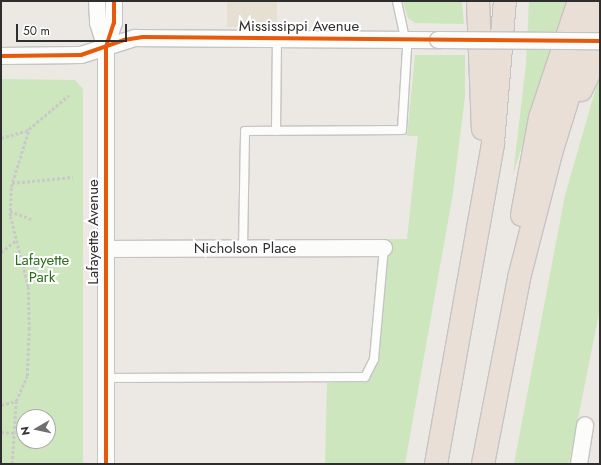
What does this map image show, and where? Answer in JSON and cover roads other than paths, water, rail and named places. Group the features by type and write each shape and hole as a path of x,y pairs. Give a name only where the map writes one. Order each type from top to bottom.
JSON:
{"highway":[{"path":"478,1 482,72 482,208"},
{"path":"436,464 482,208 501,80 505,1"},
{"path":"503,357 524,197 540,118 579,1"},
{"path":"483,464 503,357 551,152 598,1"},
{"path":"551,152 600,50"}],"street":[{"name":"Lafayette Avenue","path":"97,1 98,23 106,47 106,464"},
{"name":"Lafayette Avenue","path":"106,47 114,23 114,1"},
{"name":"Mississippi Avenue","path":"1,56 76,56 135,38 600,41"},
{"name":"Nicholson Place","path":"106,249 384,248"},
{"path":"579,464 586,425"}],"lane":[{"path":"243,249 245,131 402,130 405,40 397,1"},
{"path":"276,131 277,39"},
{"path":"106,378 365,377 374,358 384,248"}],"park label":[{"name":"Lafayette Park","path":"42,268"}]}
